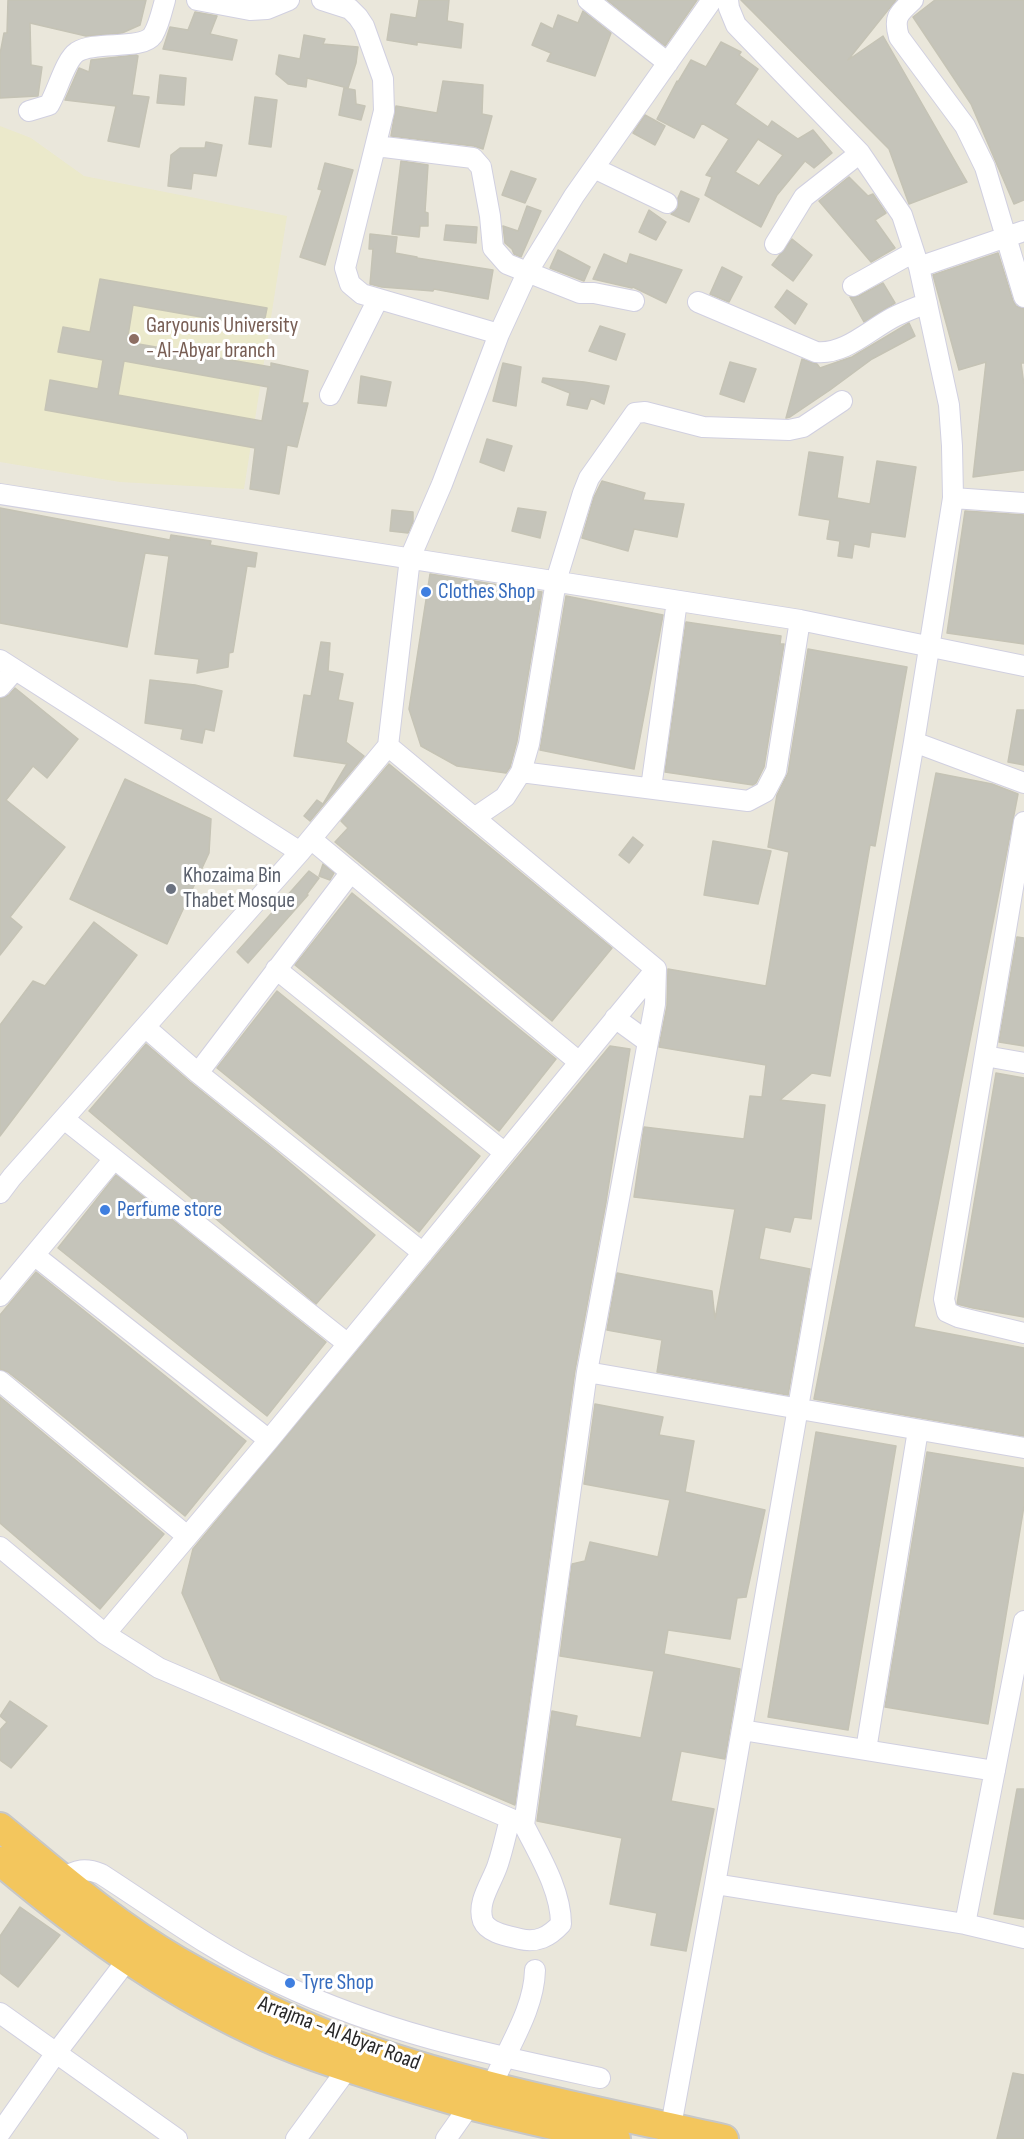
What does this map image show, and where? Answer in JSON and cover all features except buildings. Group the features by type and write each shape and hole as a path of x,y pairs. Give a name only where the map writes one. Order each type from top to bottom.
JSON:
{"highway":[{"name":"Arrajma - Al Abyar Road","path":"0,1827 119,1922 176,1960 268,2009 360,2047 405,2062 670,2133 724,2139"},
{"name":"Arrajma - Al Abyar Road","path":"0,1861 67,1915 128,1959 204,2005 279,2043 348,2068 470,2105 616,2139"}],"street":[{"path":"29,111 50,105 60,87 65,68 75,53 90,46 143,43 152,36 165,0"},
{"path":"197,0 250,10 267,9 289,0"},
{"path":"322,0 350,9 358,17 364,26 384,79 384,111 345,268 350,284 362,294 499,333"},
{"path":"588,0 668,63"},
{"path":"0,1193 6,1173 64,1119 306,846 388,746 410,558 442,484 499,333 528,271 574,196 712,0"},
{"path":"670,2133 914,742 953,498 949,405 927,303 902,215 860,153 736,25 728,0"},
{"path":"913,0 898,14 896,27 899,37 965,126 1015,234 1024,297"},
{"path":"376,146 473,158 481,167 493,248 507,264 580,294 594,293 634,301"},
{"path":"775,244 804,197 860,153"},
{"path":"594,168 667,202"},
{"path":"853,286 916,260 1015,234"},
{"path":"330,395 378,299"},
{"path":"698,302 816,352 829,353 839,350 893,317 927,303"},
{"path":"474,818 505,797 521,772 529,744 556,581 583,493 589,478 635,413 645,412 703,428 789,430 802,427 842,401"},
{"path":"0,494 800,620 1024,666"},
{"path":"953,498 1024,503"},
{"path":"651,788 677,601"},
{"path":"521,772 748,801 765,792 776,771 800,620"},
{"path":"0,687 8,665 351,872 579,1062"},
{"path":"914,742 1024,783"},
{"path":"388,746 656,969"},
{"path":"1024,822 944,1299 947,1312 958,1317 1024,1333"},
{"path":"198,1072 351,872"},
{"path":"276,969 505,1153"},
{"path":"105,1634 269,1440 656,969"},
{"path":"0,1547 105,1634 159,1668 517,1822 542,1862 561,1913 561,1924 553,1932 543,1939 526,1940 488,1928 483,1920 483,1898 517,1822 587,1372 655,1004 656,969"},
{"path":"615,1018 648,1042"},
{"path":"145,1027 423,1253"},
{"path":"985,1056 1024,1063"},
{"path":"64,1119 348,1344"},
{"path":"0,1296 114,1159"},
{"path":"34,1255 269,1440"},
{"path":"587,1372 1024,1448"},
{"path":"0,1381 187,1536"},
{"path":"866,1750 918,1430"},
{"path":"965,1924 1024,1621"},
{"path":"742,1730 995,1771"},
{"path":"63,1879 78,1870 101,1874 194,1936 278,1983 343,2011 411,2035 600,2078"},
{"path":"715,1884 965,1924 1024,1938"},
{"path":"0,2133 56,2053 128,1959"},
{"path":"492,2086 503,2057 531,2000 535,1987 536,1970"},
{"path":"0,2013 164,2135"},
{"path":"296,2139 348,2068"},
{"path":"446,2139 470,2105"}],"shaded area":[{"name":"Garyounis University - Al-Abyar branch","path":"0,126 31,138 84,176 287,216 244,489 120,482 0,462"}],"place":[{"name":"Garyounis University - Al-Abyar branch","path":"134,339"},
{"name":"Clothes Shop","path":"426,592"},
{"name":"Khozaima Bin Thabet Mosque","path":"171,889"},
{"name":"Perfume store","path":"105,1210"},
{"name":"Tyre Shop","path":"290,1983"}]}
